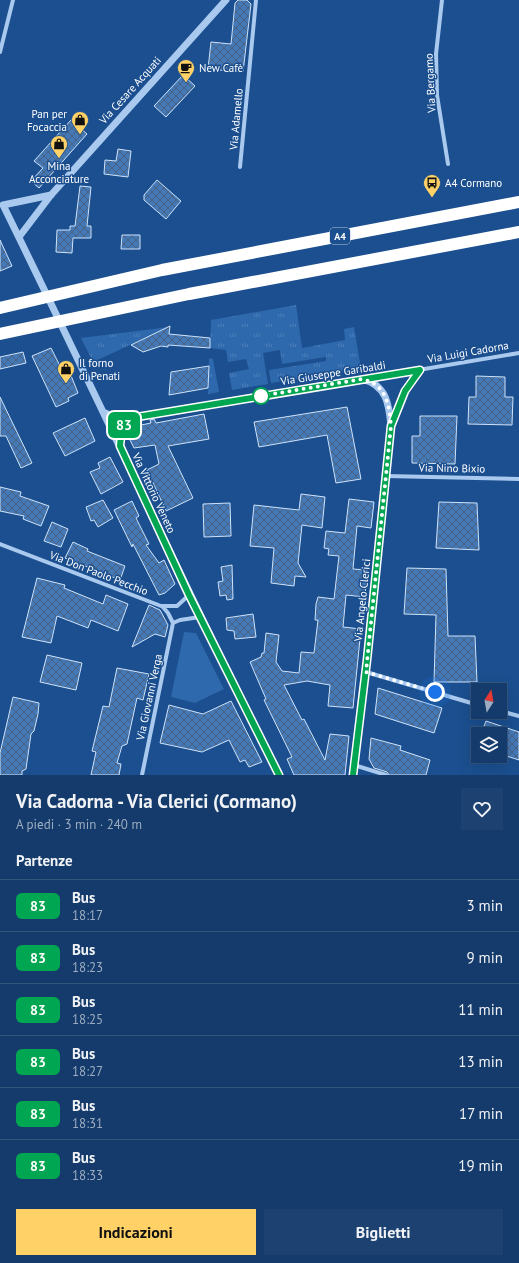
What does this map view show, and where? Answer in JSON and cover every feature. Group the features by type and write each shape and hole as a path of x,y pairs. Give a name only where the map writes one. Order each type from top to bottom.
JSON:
{"highway":[{"name":"A4","path":"0,308 162,270 519,202"},
{"path":"0,334 72,318 519,232"}],"street":[{"path":"0,52 13,0"},
{"name":"Via Cesare Acquati","path":"19,237 51,195 226,0"},
{"name":"Via Adamello","path":"240,168 256,0"},
{"name":"Via Bergamo","path":"442,0 436,54 437,95 448,164"},
{"path":"2,202 51,195"},
{"name":"Via Vittorio Veneto","path":"2,202 120,446 189,595 279,775"},
{"name":"Via Luigi Cadorna","path":"420,370 519,353"},
{"name":"Via Giuseppe Garibaldi","path":"103,411 116,418 131,418 420,370"},
{"name":"Via Angelo Clerici","path":"391,426 407,387 420,370"},
{"name":"Via Angelo Clerici","path":"353,775 366,672 391,426 389,408 385,394 373,382 362,379"},
{"path":"120,446 122,429 124,424 131,418"},
{"name":"Via Nino Bixio","path":"386,476 519,479"},
{"name":"Via Don Paolo Pecchio","path":"0,544 161,606 177,606 189,595"},
{"path":"161,606 168,613 173,623 180,620 200,617"},
{"name":"Via Giovanni Verga","path":"142,775 173,623"},
{"path":"366,672 471,703"},
{"path":"507,713 519,716"},
{"path":"354,765 386,775"}],"green space":[{"path":"296,305 302,348 345,340 344,329 354,327 360,363 355,369 271,383 269,370 326,361 326,357 282,364 280,350 263,353 268,384 232,390 229,373 249,369 246,359 228,362 226,350 210,348 211,320"},
{"path":"169,327 93,362 81,338"},
{"path":"209,358 213,359 219,392 208,394"},
{"path":"184,632 196,633 224,689 195,703 171,697"}],"building":[{"path":"238,0 247,0 251,4 243,72 208,69 211,42 231,44 235,3"},
{"path":"183,75 195,86 166,117 154,106"},
{"path":"71,120 87,134 39,188 31,181 43,168 34,161"},
{"path":"118,149 131,151 128,177 104,174 105,160 116,161"},
{"path":"157,180 181,201 166,219 144,200 144,195"},
{"path":"80,186 91,187 87,226 91,226 91,238 73,238 72,253 56,252 57,230 70,230 70,226 75,226"},
{"path":"122,235 140,235 140,249 121,249"},
{"path":"0,240 12,266 0,271"},
{"path":"170,326 169,334 210,338 210,348 168,345 168,347 161,346 143,352 131,345"},
{"path":"51,348 65,376 70,373 78,393 68,398 69,401 56,407 32,356"},
{"path":"23,352 26,363 0,369 0,357"},
{"path":"209,366 208,388 169,395 171,372"},
{"path":"476,376 505,377 505,397 513,397 512,425 468,424 469,397 476,397"},
{"path":"0,397 32,463 21,468 6,436 0,436"},
{"path":"347,407 361,479 336,483 327,435 259,447 254,422"},
{"path":"204,414 209,439 168,446 193,498 166,511 147,470 159,464 155,445 134,448 129,438 136,426 151,423 150,420 154,419 156,423"},
{"path":"420,416 457,416 455,464 412,463 412,436 420,436"},
{"path":"85,418 95,441 65,456 53,433"},
{"path":"110,457 123,482 101,494 90,472 100,468 98,463"},
{"path":"0,487 21,492 20,496 49,506 41,526 23,519 24,516 0,511"},
{"path":"301,494 325,497 322,528 302,525 298,563 306,577 295,576 294,586 271,583 274,548 250,546 254,505 299,510"},
{"path":"349,499 374,502 371,528 357,526 353,569 367,570 365,597 346,595 343,627 361,629 353,708 328,706 330,685 307,681 284,685 302,720 304,719 325,760 330,734 349,736 345,775 294,775 287,759 292,757 264,700 266,699 250,662 261,657 262,653 264,653 266,633 279,635 276,662 282,671 299,673 301,652 314,653 318,620 315,620 316,604 318,597 334,599 339,556 328,555 329,549 324,548 326,531 345,533"},
{"path":"103,500 113,518 98,527 94,520 91,521 86,507"},
{"path":"132,501 139,516 136,518 149,544 146,545 159,563 164,560 175,584 165,593 159,595 133,544 132,547 114,510"},
{"path":"439,502 477,503 479,550 436,548"},
{"path":"230,503 231,536 204,537 203,504"},
{"path":"52,522 68,529 61,547 44,541"},
{"path":"73,542 88,549 87,551 125,566 120,580 65,558"},
{"path":"232,565 233,599 227,600 226,595 220,596 218,582 223,581 221,567"},
{"path":"407,568 446,569 448,636 475,636 477,682 434,682 436,615 404,614"},
{"path":"37,578 65,585 64,588 103,604 106,595 128,604 118,631 91,620 88,628 57,616 51,643 22,637"},
{"path":"149,605 160,610 168,625 165,637 155,634 132,647"},
{"path":"253,614 256,637 235,639 234,631 227,630 226,618"},
{"path":"47,655 82,663 76,690 40,682"},
{"path":"117,668 149,674 143,700 137,698 127,744 122,746 117,763 121,764 119,775 91,775 96,752 92,751 103,706 109,707"},
{"path":"378,688 442,708 434,733 375,714"},
{"path":"13,697 39,703 38,714 34,731 31,734 26,769 22,771 22,775 0,775 0,753"},
{"path":"231,701 262,762 249,767 245,760 240,762 229,740 202,752 160,743 169,705 203,714"},
{"path":"486,721 504,727 484,727"},
{"path":"507,728 519,732 519,760 507,756"},
{"path":"371,738 401,746 400,750 430,760 426,775 389,775 387,772 374,768 369,759"}],"bus line":[{"name":"83","path":"279,775 189,595 120,446 122,429 124,424 131,418 420,370 409,382 395,413 391,426 367,660 353,775"}],"place":[{"name":"New Cafè","path":"186,83"},
{"name":"Pan per Focaccia","path":"80,135"},
{"name":"Mina Acconciature","path":"59,159"},
{"name":"A4 Cormano","path":"432,198"},
{"name":"Il forno di Penati","path":"66,384"}],"route":[{"path":"261,396 362,379 373,382 385,394 389,408 391,426 366,672 435,692"}]}
